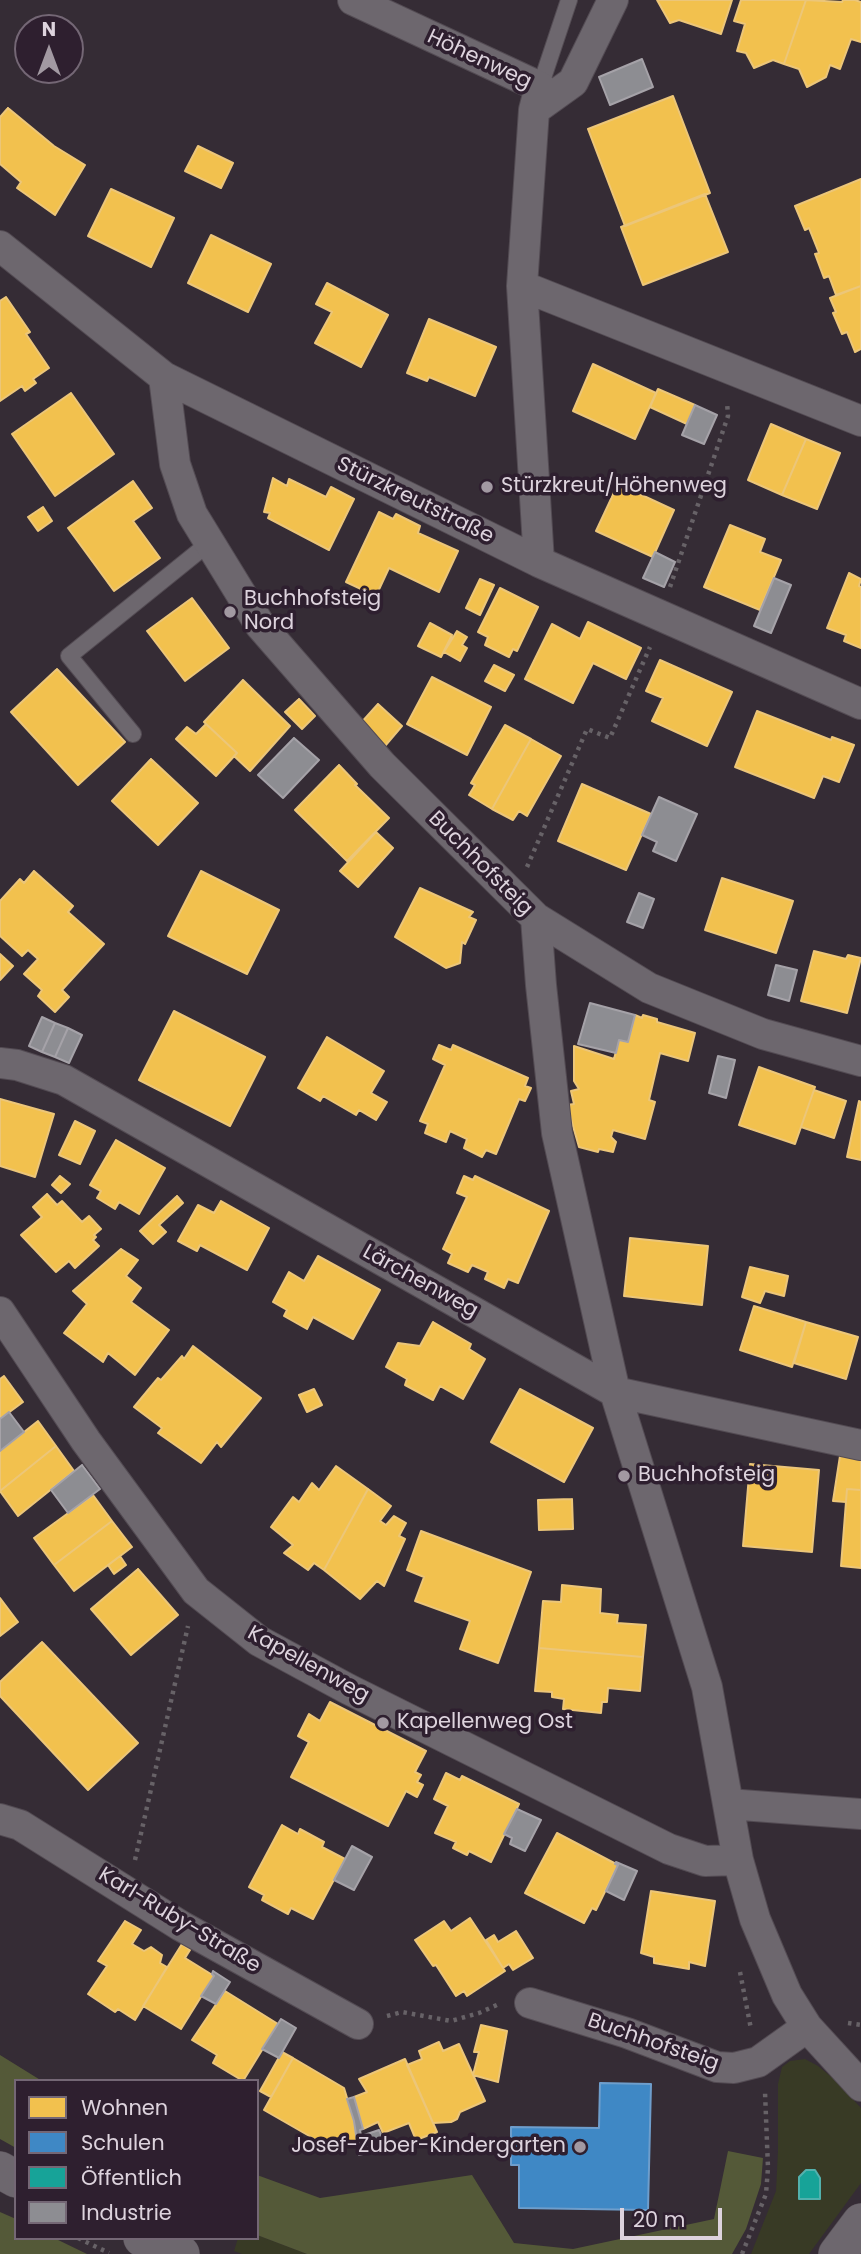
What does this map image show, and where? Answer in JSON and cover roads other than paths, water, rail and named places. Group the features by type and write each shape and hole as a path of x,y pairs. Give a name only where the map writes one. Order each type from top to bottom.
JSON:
{"street":[{"name":"Höhenweg","path":"353,0 537,99 522,286 539,562"},
{"path":"537,99 573,82 614,0"},
{"name":"Stürzkreutstraße","path":"0,246 164,377 539,562 861,704"},
{"path":"522,286 861,421"},
{"name":"Buchhofsteig","path":"164,377 175,464 192,514 260,625 382,765 536,918 557,1133 615,1392 707,1687 738,1860 755,1919 787,1995 807,2026 861,2086"},
{"path":"536,918 649,988 763,1034 861,1061"},
{"name":"Lärchenweg","path":"0,1063 16,1065 64,1080 615,1392 861,1446"},
{"name":"Kapellenweg","path":"0,1311 86,1441 196,1591 259,1641 348,1689 669,1849 705,1861 738,1860"},
{"path":"728,1804 861,1814"},
{"name":"Karl-Ruby-Straße","path":"0,1819 20,1825 181,1926 358,2024"},
{"name":"Buchhofsteig","path":"530,2003 627,2033 717,2067 734,2068 758,2062 807,2026"},
{"path":"147,2240 181,2254"}],"lane":[{"path":"537,99 569,0"},
{"path":"133,734 69,656 209,543"}],"place":[{"name":"Stürzkreut/Höhenweg","path":"487,487"},
{"name":"Buchhofsteig Nord","path":"230,612"},
{"name":"Buchhofsteig","path":"624,1476"},
{"name":"Kapellenweg Ost","path":"383,1723"},
{"name":"Josef-Zuber-Kindergarten","path":"580,2147"}]}
